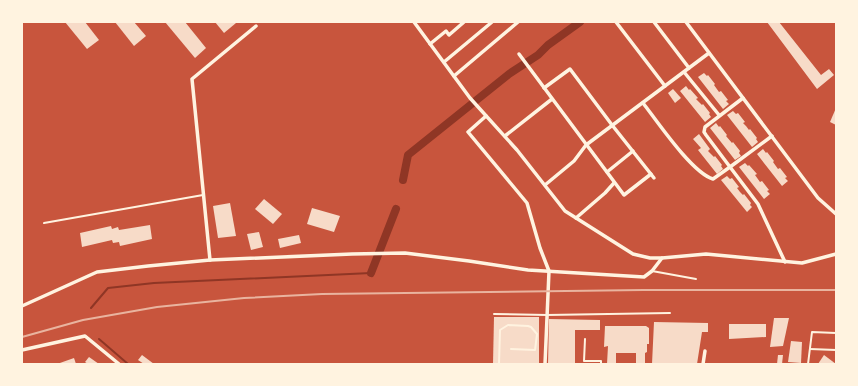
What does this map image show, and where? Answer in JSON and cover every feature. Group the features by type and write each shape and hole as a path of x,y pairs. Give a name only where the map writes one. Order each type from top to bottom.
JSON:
{"street":[{"path":"414,22 470,98 505,136 565,211 633,254 650,258 706,254 802,264 836,254"},
{"path":"430,44 446,31 449,35 464,22"},
{"path":"444,62 492,22"},
{"path":"454,76 518,22"},
{"path":"616,22 665,86"},
{"path":"654,22 689,68"},
{"path":"686,22 818,198 836,214"},
{"path":"210,260 192,79 256,26"},
{"path":"544,185 574,161 586,145 709,53"},
{"path":"519,54 624,195 651,174"},
{"path":"544,88 570,69 654,178"},
{"path":"684,72 719,116"},
{"path":"743,98 705,127 704,132 758,204 785,262"},
{"path":"505,136 552,99"},
{"path":"643,103 690,163 708,178 713,179 772,136"},
{"path":"486,116 468,132 527,203 540,248 549,271 545,364"},
{"path":"607,172 633,151"},
{"path":"576,218 614,183"},
{"path":"22,306 97,272 210,260 405,253 469,260 528,270 644,277 652,271 662,258"},
{"path":"22,350 85,336 119,364"},
{"path":"703,364 705,351"}],"lane":[{"path":"44,223 203,195"},
{"path":"652,271 696,278"},
{"path":"494,314 547,315 670,313"},
{"path":"499,364 499,334 503,327 508,325 528,326 537,334 535,350 511,349"},
{"path":"808,364 812,332 836,333"},
{"path":"585,340 584,361 601,361 601,364"},
{"path":"810,349 836,350"}],"building":[{"path":"65,22 85,22 99,40 87,49"},
{"path":"115,22 134,22 146,36 134,46"},
{"path":"165,22 185,22 206,48 195,58"},
{"path":"215,22 235,22 236,23 224,33"},
{"path":"767,22 779,22 821,75 829,69 834,75 817,89"},
{"path":"704,73 707,76 708,75 719,92 721,91 728,100 726,101 729,104 723,109 698,77"},
{"path":"686,86 710,113 709,114 711,117 705,122 680,91"},
{"path":"673,89 681,98 675,103 668,93"},
{"path":"836,108 836,125 830,122"},
{"path":"733,111 736,114 738,113 745,122 743,123 757,138 756,139 758,142 752,147 727,115"},
{"path":"716,123 740,151 739,153 741,156 735,160 710,128"},
{"path":"699,134 710,149 708,151 714,157 715,156 722,165 721,166 723,169 717,174 698,150 701,148 693,139"},
{"path":"763,149 774,161 773,162 778,169 780,168 787,177 785,178 788,181 782,186 757,154"},
{"path":"745,163 748,166 749,165 757,174 755,175 760,182 762,181 769,190 767,191 770,194 764,199 739,167"},
{"path":"727,176 730,179 732,178 739,187 737,188 740,192 743,195 744,194 751,203 750,205 752,207 747,212 721,180"},
{"path":"264,199 282,214 273,224 255,209"},
{"path":"230,203 236,236 218,238 213,206"},
{"path":"312,208 340,216 334,232 307,224"},
{"path":"150,225 152,239 120,246 119,242 113,243 112,240 82,247 80,233 111,226 112,229 118,227 119,230"},
{"path":"259,232 263,247 251,250 247,234"},
{"path":"299,235 301,243 280,248 278,239"},
{"path":"494,317 539,317 539,364 493,364"},
{"path":"774,318 789,318 783,346 770,347"},
{"path":"549,319 600,320 600,330 575,330 575,364 548,364"},
{"path":"654,322 708,323 708,332 702,332 697,364 652,364"},
{"path":"729,324 766,324 766,337 729,339"},
{"path":"605,326 646,326 649,328 649,344 647,344 647,352 645,353 645,364 636,364 636,353 616,353 616,364 607,364 608,346 604,347"},
{"path":"791,341 802,342 801,363 788,362"},
{"path":"142,355 154,364 144,364 138,360"},
{"path":"778,355 783,355 782,364 777,364"},
{"path":"824,355 836,364 818,364"},
{"path":"89,357 99,364 88,364 85,362"},
{"path":"74,358 76,364 57,364"}],"waterway":[{"path":"403,180 408,155 509,74 538,55 548,45 580,22"},
{"path":"371,273 396,209"},
{"path":"91,308 108,288 154,283 371,273"},
{"path":"99,339 128,364"}],"railway":[{"path":"22,337 83,320 157,307 244,298 322,294 643,290 836,290"}]}
